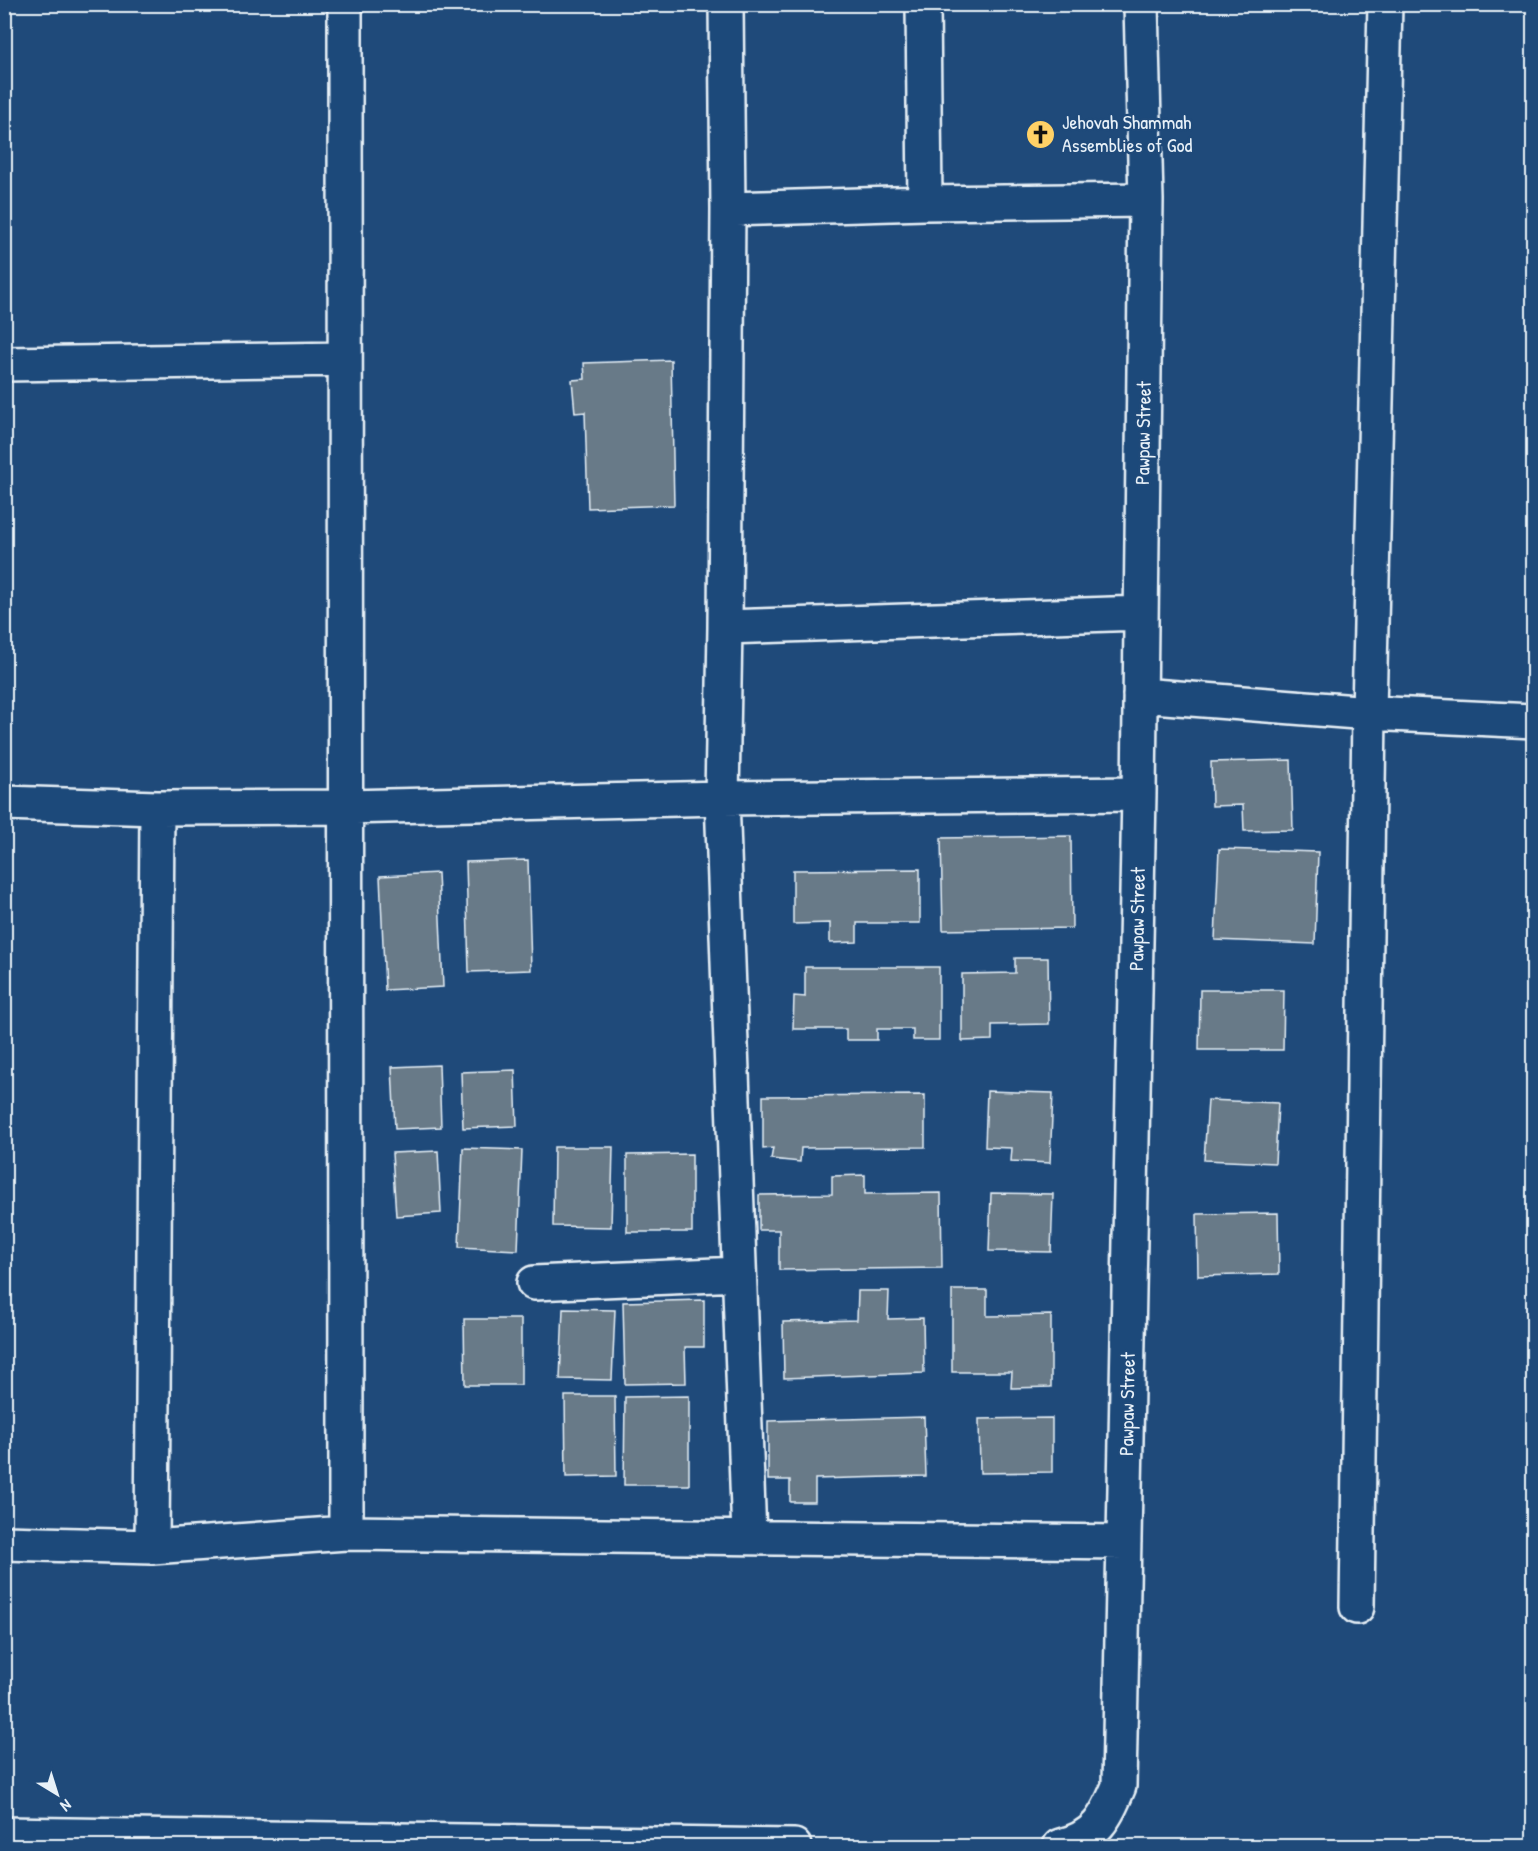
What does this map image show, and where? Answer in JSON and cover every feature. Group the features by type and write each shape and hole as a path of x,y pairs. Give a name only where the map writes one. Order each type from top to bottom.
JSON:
{"street":[{"path":"345,4 346,1533"},
{"path":"726,4 728,209 722,798 749,1537"},
{"path":"922,4 926,203"},
{"name":"Pawpaw Street","path":"1098,1837 1119,1786 1139,794 1146,200 1141,4"},
{"path":"1357,1607 1370,712 1384,4"},
{"path":"728,209 1146,200"},
{"path":"4,364 345,359"},
{"path":"725,627 1141,613"},
{"path":"1140,695 1533,721"},
{"path":"4,803 157,808 345,807 722,798 1139,794"},
{"path":"152,1547 157,808"},
{"path":"534,1283 740,1274"},
{"path":"4,1543 152,1547 346,1533 1124,1542"},
{"path":"4,1834 438,1844 794,1846"},
{"path":"1060,1846 1098,1837"}],"building":[{"path":"671,360 674,505 588,508 585,412 575,413 572,380 585,379 584,363"},
{"path":"1291,760 1293,830 1244,831 1243,805 1212,806 1211,762"},
{"path":"1071,836 1072,928 943,930 941,838"},
{"path":"1219,849 1318,852 1315,944 1215,940"},
{"path":"528,860 531,970 469,972 466,862"},
{"path":"920,869 920,923 857,923 857,942 830,943 830,923 793,924 793,870"},
{"path":"438,873 443,987 385,990 380,876"},
{"path":"1015,958 1048,958 1049,1024 992,1025 992,1040 962,1041 962,974 1015,973"},
{"path":"805,967 939,967 939,1040 913,1040 913,1029 877,1029 877,1040 846,1040 846,1029 793,1029 794,996 805,997"},
{"path":"1200,990 1284,990 1283,1050 1199,1050"},
{"path":"439,1065 441,1127 395,1129 392,1067"},
{"path":"515,1070 517,1126 463,1128 461,1072"},
{"path":"987,1091 1053,1093 1050,1163 1011,1161 1012,1148 985,1147"},
{"path":"925,1095 925,1147 801,1148 800,1162 771,1159 773,1148 763,1149 763,1096"},
{"path":"1208,1100 1278,1103 1275,1163 1204,1160"},
{"path":"554,1147 613,1147 611,1227 553,1226"},
{"path":"463,1148 522,1150 518,1250 459,1247"},
{"path":"438,1151 441,1213 396,1216 392,1153"},
{"path":"692,1154 692,1232 627,1232 627,1155"},
{"path":"865,1175 865,1194 941,1193 942,1268 779,1270 779,1230 759,1230 759,1195 832,1194 832,1176"},
{"path":"991,1193 1053,1194 1051,1252 989,1251"},
{"path":"1278,1213 1279,1274 1198,1276 1197,1214"},
{"path":"952,1290 987,1290 987,1316 1051,1315 1051,1387 1011,1388 1012,1372 952,1372"},
{"path":"858,1291 889,1291 888,1319 923,1318 924,1373 784,1378 783,1322 857,1320"},
{"path":"704,1300 704,1347 685,1347 686,1383 625,1384 623,1302"},
{"path":"563,1309 615,1310 612,1380 560,1379"},
{"path":"464,1319 521,1319 521,1385 465,1385"},
{"path":"565,1396 615,1396 616,1476 566,1477"},
{"path":"689,1396 689,1485 624,1485 625,1397"},
{"path":"924,1417 926,1476 815,1479 815,1502 790,1502 790,1480 768,1480 768,1421"},
{"path":"1052,1418 1052,1472 980,1473 979,1419"}],"place":[{"name":"Jehovah Shammah Assemblies of God","path":"1041,134"}]}
